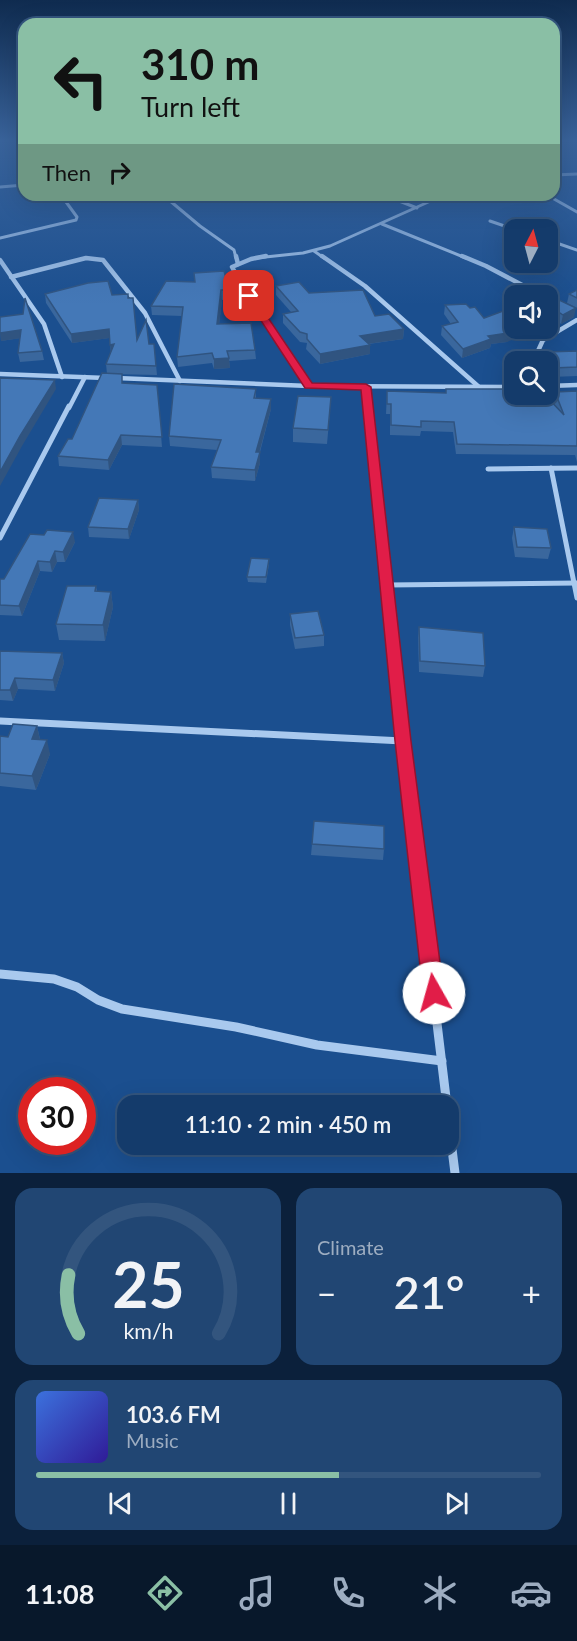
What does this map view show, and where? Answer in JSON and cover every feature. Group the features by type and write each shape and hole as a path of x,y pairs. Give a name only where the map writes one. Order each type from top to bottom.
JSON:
{"street":[{"path":"0,238 76,220 77,217 65,201"},
{"path":"171,201 200,226 234,250 238,264"},
{"path":"399,201 417,208"},
{"path":"309,386 257,310 232,267 314,251 432,201"},
{"path":"558,201 577,212"},
{"path":"490,221 504,226"},
{"path":"382,224 486,266 522,285"},
{"path":"558,243 577,250"},
{"path":"314,251 365,286 480,387"},
{"path":"11,277 86,258 103,260 145,313 180,381"},
{"path":"0,260 44,324 62,377"},
{"path":"535,351 541,341 577,320"},
{"path":"0,374 309,386 504,387"},
{"path":"0,538 85,377"},
{"path":"558,386 577,385"},
{"path":"366,387 403,741 446,1095"},
{"path":"551,468 577,598"},
{"path":"488,469 577,468"},
{"path":"387,585 575,583"},
{"path":"0,722 403,741"},
{"path":"0,974 54,979 77,987 98,1000 122,1009 236,1027 317,1045 442,1061"},
{"path":"453,1155 455,1173"}],"building":[{"path":"224,271 229,290 221,290 217,324 251,323 255,350 227,351 229,358 214,359 212,353 177,357 183,307 151,306 166,281 195,282 194,273"},
{"path":"108,281 112,295 128,294 128,298 133,298 137,340 146,320 149,344 154,344 156,366 106,364 114,344 110,345 109,329 71,334 45,294 88,283"},
{"path":"299,282 309,293 363,290 375,316 389,314 404,329 360,336 370,345 320,354 307,339 307,334 300,332 283,314 298,311 276,286"},
{"path":"577,290 577,298 569,294"},
{"path":"25,298 42,351 18,353 21,330 0,333 0,317 23,314"},
{"path":"558,299 576,308 563,315 558,314"},
{"path":"466,304 470,308 475,307 484,318 504,311 504,334 488,336 491,339 463,349 442,326 458,322 445,305"},
{"path":"577,351 577,367 558,368 558,352"},
{"path":"102,373 122,374 122,383 157,385 162,437 121,435 108,460 58,456 68,439 72,439"},
{"path":"0,378 55,380 0,472"},
{"path":"174,384 256,389 254,398 271,399 256,452 260,452 255,470 211,467 221,440 169,436"},
{"path":"446,389 504,389 504,405 554,405 564,415 558,400 558,392 577,391 577,446 457,444 454,422 421,421 421,427 391,425 391,404 387,404 387,391 446,393"},
{"path":"298,396 331,397 328,430 293,428"},
{"path":"99,498 138,500 128,529 88,527"},
{"path":"514,527 547,529 551,548 517,547"},
{"path":"47,530 73,532 63,552 55,551 50,562 38,561 19,606 0,605 0,579 4,579 30,534 44,535"},
{"path":"251,558 269,559 266,577 247,577"},
{"path":"67,586 96,586 95,591 111,592 103,625 56,624"},
{"path":"318,611 324,635 295,638 290,614"},
{"path":"419,627 483,633 485,666 420,661"},
{"path":"0,651 62,653 53,680 15,678 10,690 0,690"},
{"path":"13,724 37,726 32,739 47,740 32,776 0,773 0,736 8,737"},
{"path":"314,821 384,826 384,849 312,844"}],"route":[{"path":"249,296 309,386 366,387 403,741 434,993"}]}
